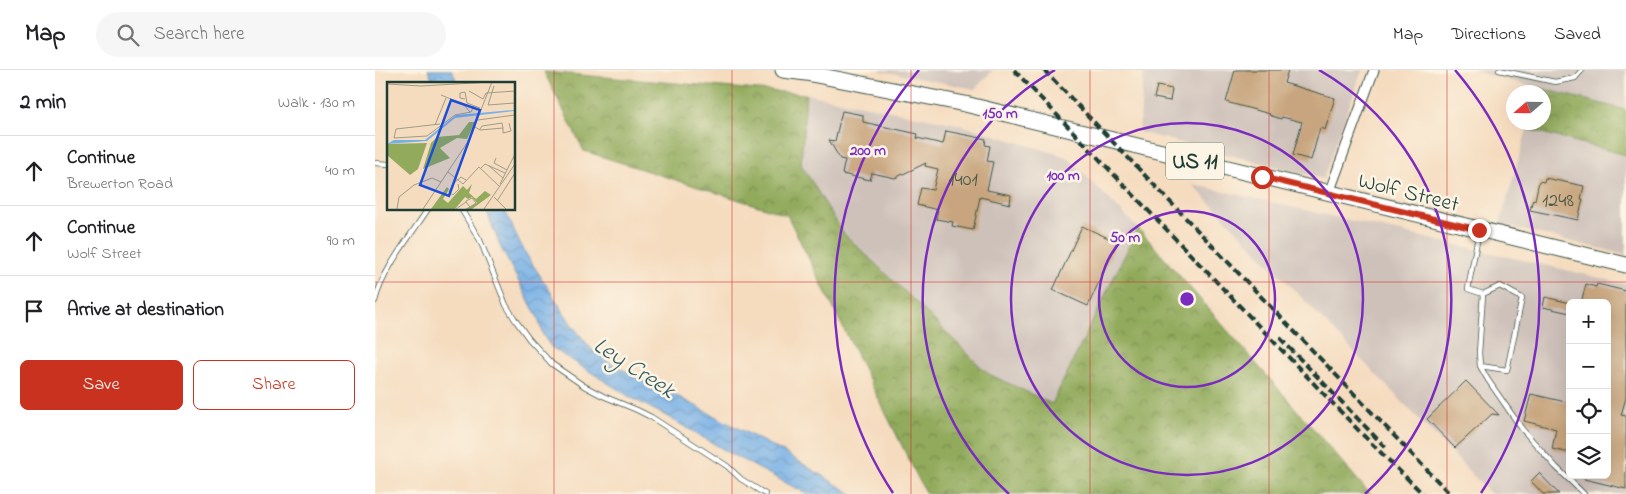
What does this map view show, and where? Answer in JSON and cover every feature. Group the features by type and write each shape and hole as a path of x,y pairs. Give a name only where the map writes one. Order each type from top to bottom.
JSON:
{"main road":[{"name":"US 11","path":"783,70 803,71 965,104 1329,193"},
{"name":"Wolf Street","path":"1329,193 1626,265"}],"street":[{"path":"1329,193 1374,70"}],"lane":[{"path":"1499,70 1555,82 1575,78 1581,70"},
{"path":"375,302 387,271 427,210"},
{"path":"462,210 480,240 506,305 529,339 552,364 584,386 651,417 727,466 741,479 765,494"},
{"path":"1479,230 1468,289 1483,294 1500,286 1522,298 1507,370 1480,366"},
{"path":"1483,294 1479,353 1480,366 1522,429 1556,467 1584,494"}],"shaded area":[{"path":"876,70 993,70 975,89"},
{"path":"1144,70 1362,70 1323,179 1139,132"},
{"path":"1470,70 1626,70 1626,110 1551,92 1551,85 1526,85"},
{"path":"806,94 957,124 1067,157 1138,228 1052,404 987,373 843,233 801,164"},
{"path":"1527,130 1626,155 1626,255 1500,224"},
{"path":"1192,184 1626,284 1626,494 1491,494"}],"green space":[{"path":"544,72 806,94 801,164 843,233 987,373 1052,404 1138,228 1370,494 926,494 787,215 584,151"},
{"path":"1551,91 1626,110 1626,155 1531,130 1551,130"}],"water":[{"path":"428,70 452,70 457,82 433,82"},
{"path":"486,210 504,210 524,251 572,325 591,349 613,365 673,394 785,453 852,494 807,494 630,397 551,347 543,335 538,318 500,246"}],"building":[{"path":"1235,70 1288,70 1284,83 1335,98 1325,130 1320,128 1311,160 1293,155 1302,122 1282,117 1281,119 1270,114 1226,102"},
{"path":"1157,86 1172,89 1170,101 1154,98"},
{"path":"842,111 863,115 863,122 918,134 917,138 943,144 946,131 986,139 985,145 990,146 987,161 993,162 987,190 1011,195 1010,204 980,197 973,230 952,226 953,222 936,219 938,210 917,205 921,188 933,190 938,169 925,166 926,163 895,178 872,173 870,180 842,174 845,160 840,159 829,140 835,141"},
{"path":"1545,178 1584,186 1578,220 1530,210 1533,199 1535,200 1539,181 1544,182"},
{"path":"1082,226 1117,242 1088,306 1053,290"},
{"path":"1586,284 1596,287 1597,284 1626,291 1626,398 1621,415 1626,416 1626,489 1584,479 1611,479 1611,299 1582,299"},
{"path":"1545,297 1566,302 1566,312 1543,307"},
{"path":"1466,381 1499,415 1492,414 1455,448 1427,419"},
{"path":"1531,394 1566,402 1566,452 1552,449 1556,429 1524,421"},
{"path":"1539,473 1559,494 1543,494 1531,481"}],"railway":[{"path":"1014,70 1363,435 1423,494"},
{"path":"1044,70 1450,494"},
{"path":"1280,338 1387,449"}],"route":[{"path":"1262,177 1479,230"}],"water label":[{"name":"Ley Creek","path":"635,367"}]}
